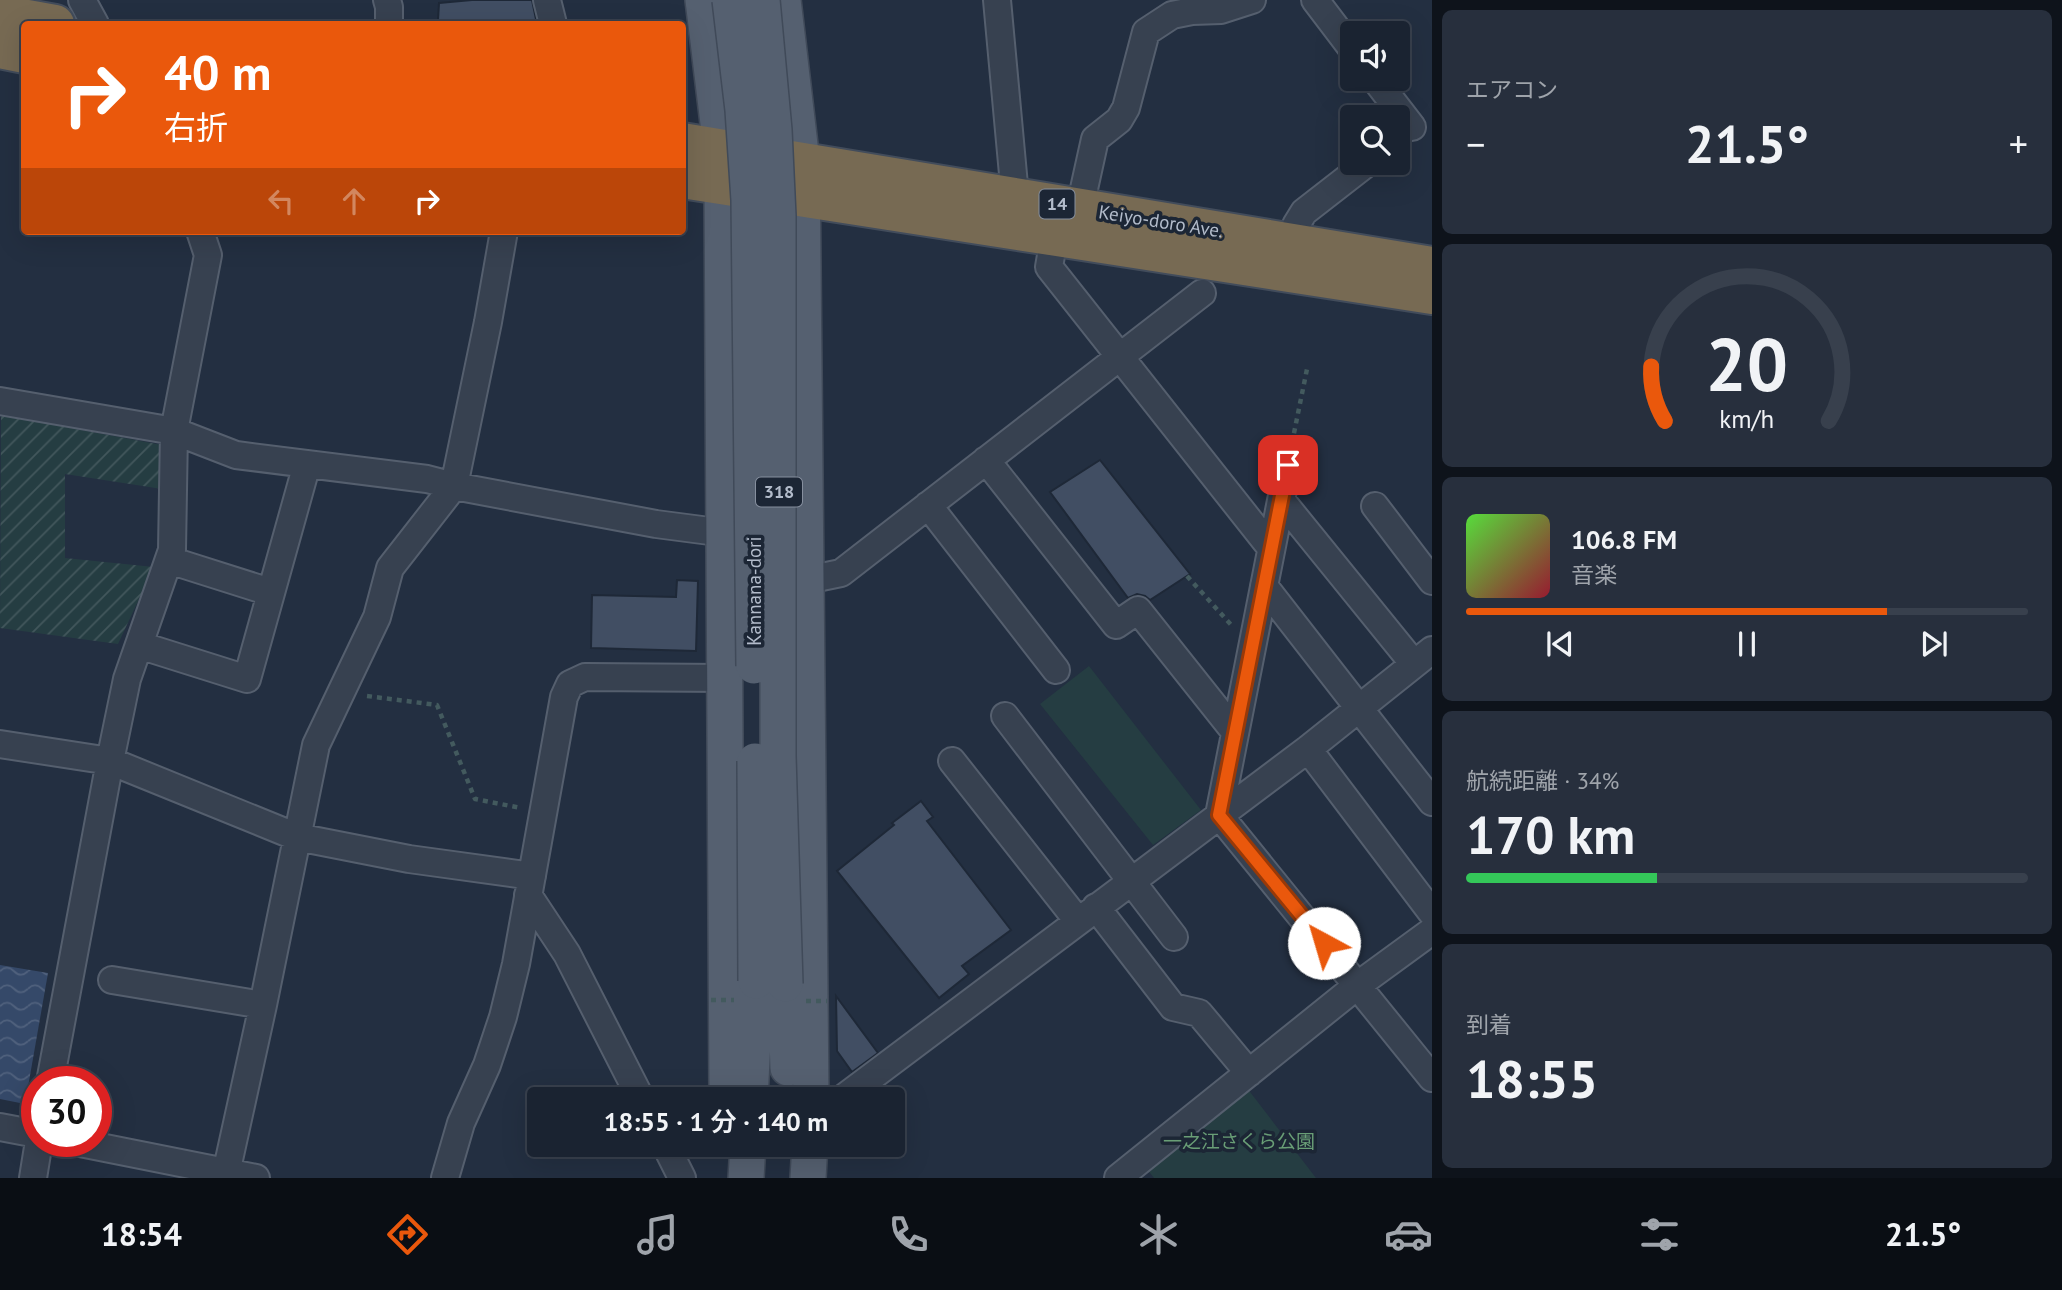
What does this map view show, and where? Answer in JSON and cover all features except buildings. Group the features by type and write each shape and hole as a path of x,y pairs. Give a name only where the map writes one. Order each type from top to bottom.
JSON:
{"highway":[{"path":"0,14 38,21"},
{"path":"0,49 21,53"},
{"name":"Keiyo-doro Ave.","path":"686,143 721,149 803,180 1054,238 1432,295"},
{"name":"Keiyo-doro Ave.","path":"686,180 722,186 803,180 1015,196 1432,266"}],"main road":[{"path":"703,0 721,149 722,186 727,1087"},
{"name":"Kannana-dori","path":"730,0 743,110 749,200 754,500 770,983 787,1087"},
{"name":"Kannana-dori","path":"752,1087 770,983 778,756 778,216 774,130 762,0"},
{"name":"318","path":"783,0 803,180 811,1087"},
{"path":"727,1157 727,1178"},
{"path":"746,1178 747,1157"},
{"path":"791,1157 792,1178"},
{"path":"808,1178 809,1157"}],"street":[{"path":"82,0 93,21"},
{"path":"387,0 389,21"},
{"path":"547,0 552,21"},
{"path":"997,0 1015,196"},
{"path":"1080,207 1095,139 1119,120 1126,108 1146,32 1172,15 1221,10 1252,0"},
{"path":"1315,0 1340,33"},
{"path":"1385,91 1414,126"},
{"path":"1295,243 1296,225 1304,212 1352,175"},
{"path":"53,1066 128,679 172,550 174,430 208,255 201,235"},
{"path":"226,1175 316,745 377,617 390,568 454,486 503,235"},
{"path":"1054,238 1049,267 1271,548"},
{"path":"807,580 841,573 1202,293"},
{"path":"0,401 174,430 236,455 428,479 656,524 726,533"},
{"path":"986,460 1116,625 1138,610 1236,732"},
{"path":"139,645 247,679 307,464"},
{"path":"1219,815 1288,465"},
{"path":"858,1087 1308,748 1423,657 1281,499"},
{"path":"928,505 1056,670"},
{"path":"1375,506 1432,581"},
{"path":"169,560 270,592"},
{"path":"1264,586 1432,802"},
{"path":"445,1178 461,1123 487,1065 503,1017 564,697 570,684 585,677 726,678"},
{"path":"1005,716 1174,937"},
{"path":"0,744 110,761 297,837 530,885 635,1087"},
{"path":"1308,748 1432,913"},
{"path":"952,761 1173,1007 1199,1013 1249,1073"},
{"path":"1219,815 1432,1078"},
{"path":"1118,1178 1358,985 1432,931"},
{"path":"112,980 263,1005"},
{"path":"0,1127 21,1131"},
{"path":"112,1150 226,1175 256,1178"},
{"path":"33,1178 36,1157"},
{"path":"672,1157 682,1178"}],"path":[{"path":"1288,465 1307,369"},
{"path":"1187,576 1252,648"},
{"path":"342,693 437,705 475,799 543,813"}],"green space":[{"path":"1,415 162,445 162,489 65,474 65,558 154,567 118,644 0,628"},
{"path":"1089,666 1201,810 1153,845 1040,704"},
{"name":"一之江さくら公園","path":"1247,1088 1316,1178 1154,1178 1146,1168"}],"water":[{"path":"0,965 48,973 32,1066 21,1066 21,1103 0,1099"}],"route":[{"path":"1288,465 1219,815 1324,943"}]}
